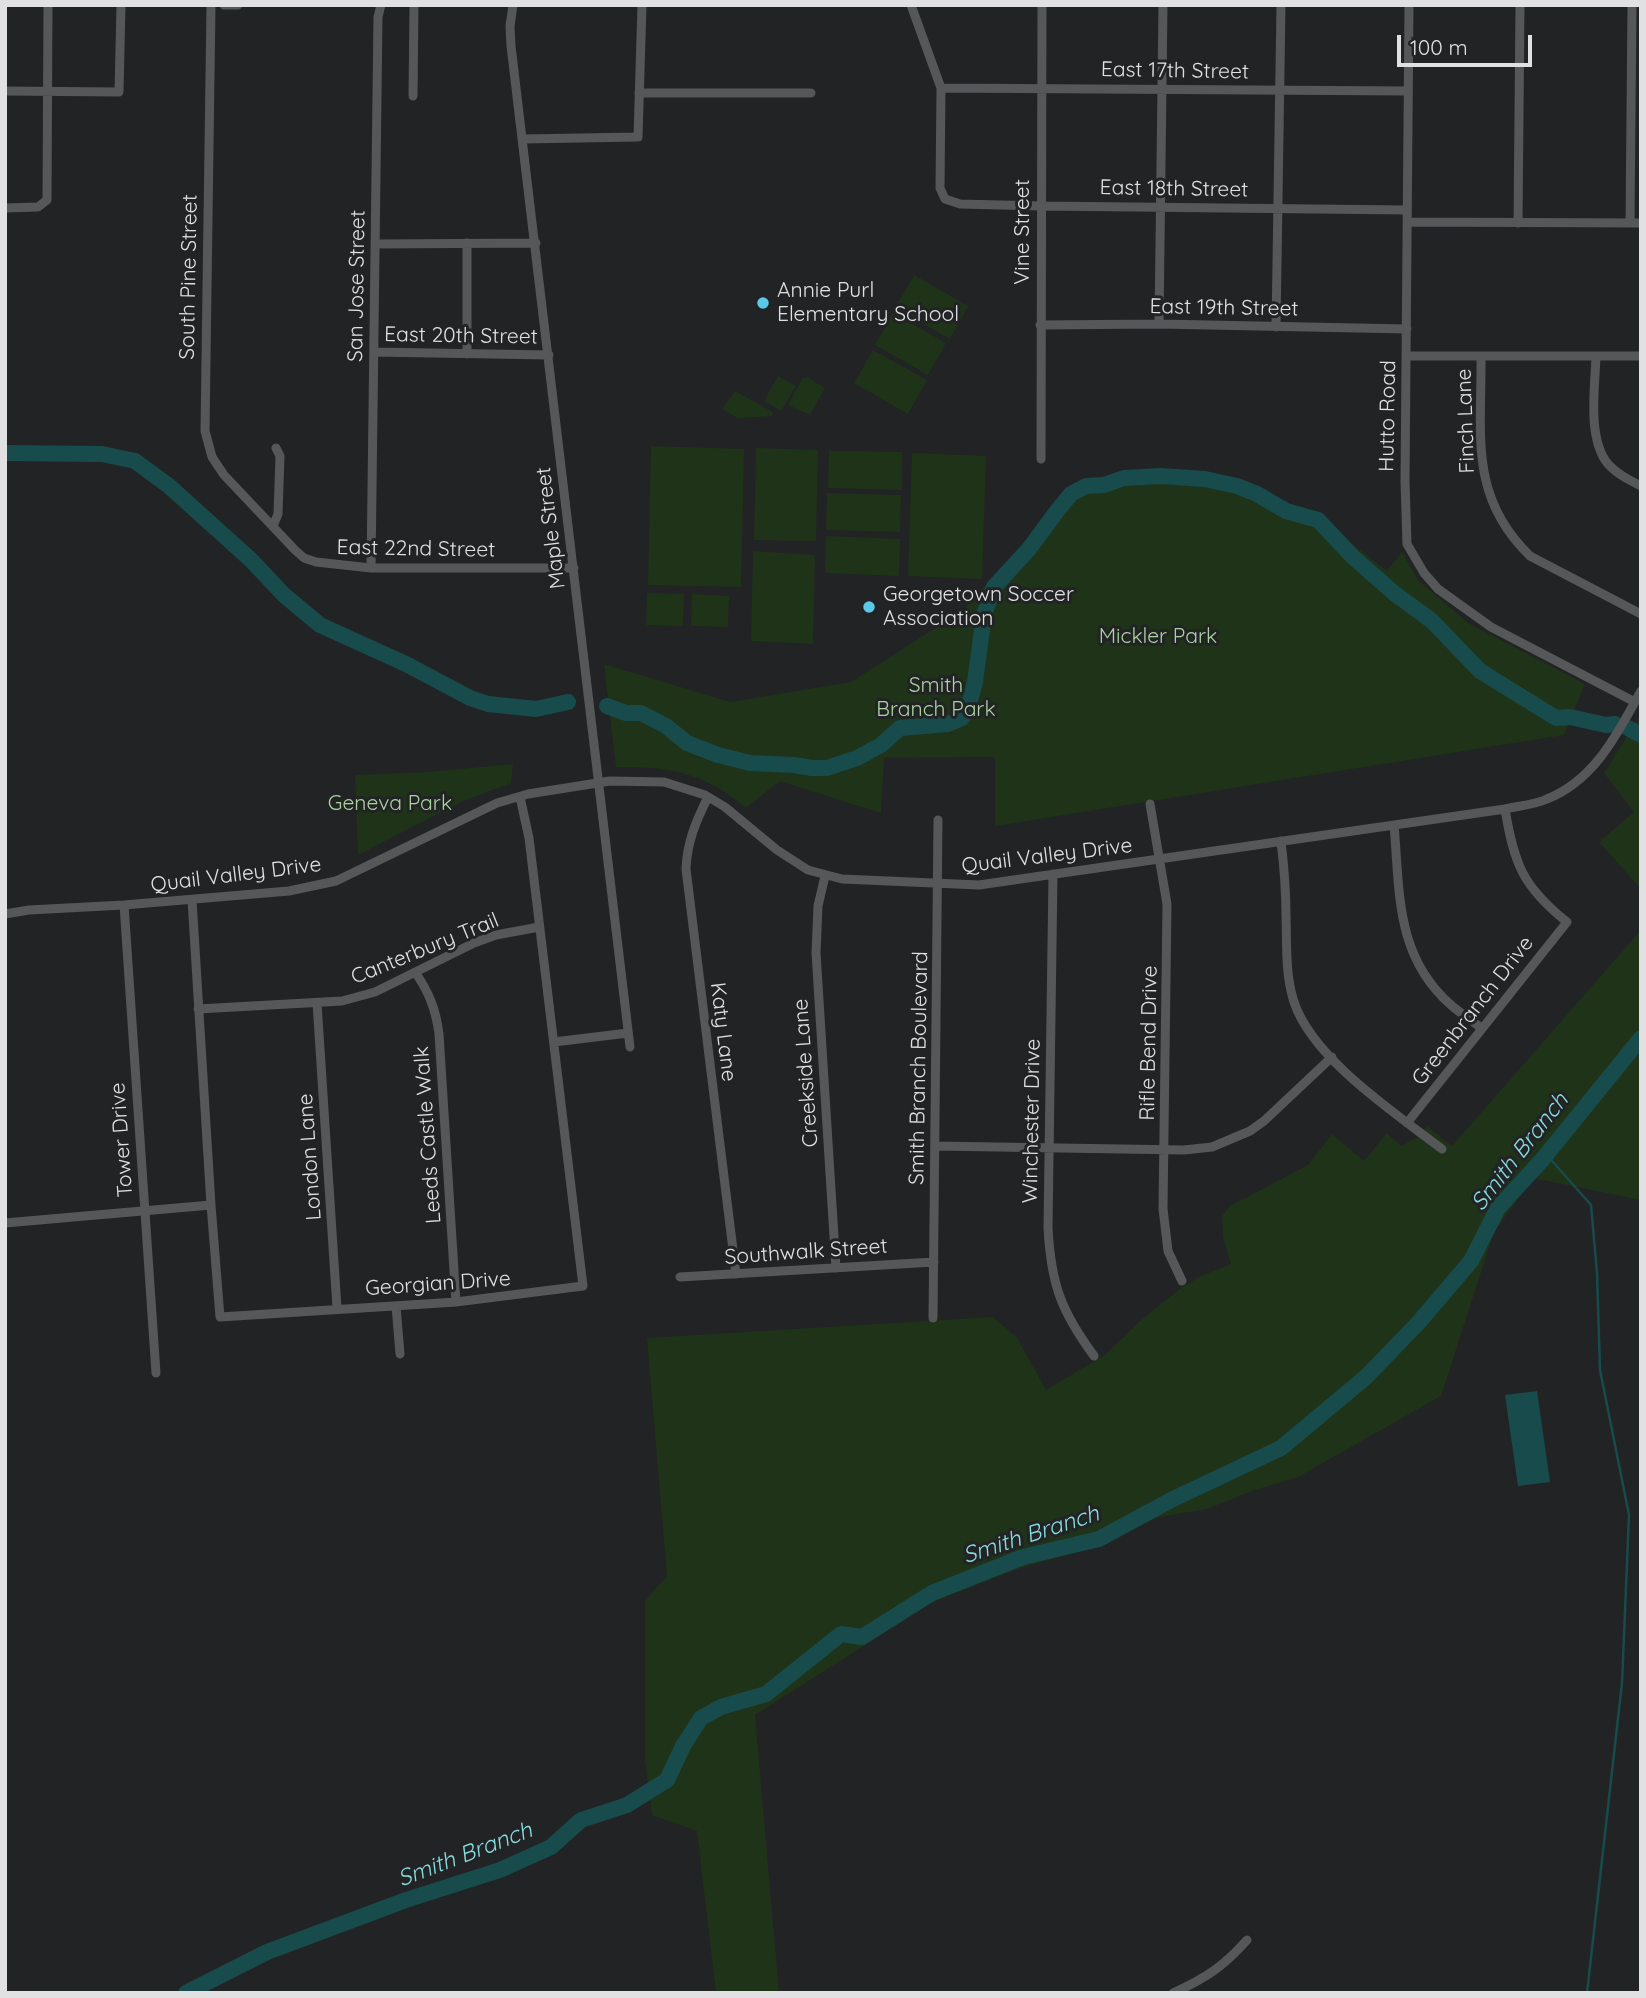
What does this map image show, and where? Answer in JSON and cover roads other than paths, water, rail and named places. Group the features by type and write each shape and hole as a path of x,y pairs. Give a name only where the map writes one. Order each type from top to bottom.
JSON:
{"street":[{"path":"5,208 33,208 44,204 48,191 48,5"},
{"path":"5,90 119,92 121,5"},
{"name":"South Pine Street","path":"211,5 205,431 212,457 224,475 273,526"},
{"path":"224,5 238,5"},
{"name":"San Jose Street","path":"371,568 378,17 381,5"},
{"path":"413,96 414,5"},
{"name":"Maple Street","path":"513,5 511,46 631,1047"},
{"path":"523,139 638,137 642,5"},
{"path":"911,5 942,88"},
{"name":"Vine Street","path":"1041,459 1042,5"},
{"path":"1159,324 1163,5"},
{"path":"1276,327 1281,5"},
{"name":"Hutto Road","path":"1409,5 1405,481 1407,544 1424,573 1454,602 1491,627 1635,702"},
{"path":"1518,223 1520,5"},
{"path":"1630,223 1632,5"},
{"name":"East 17th Street","path":"942,88 1408,91"},
{"name":"East 18th Street","path":"942,88 940,188 945,198 960,204 1407,210"},
{"path":"639,93 811,93"},
{"path":"1408,222 1641,223"},
{"path":"467,243 467,354"},
{"path":"376,244 536,243"},
{"name":"East 19th Street","path":"1040,325 1159,324 1407,329"},
{"name":"East 20th Street","path":"374,352 549,355"},
{"path":"1407,356 1641,356"},
{"name":"Finch Lane","path":"1481,356 1483,475 1496,513 1516,542 1530,556 1641,614"},
{"path":"1596,356 1595,426 1598,446 1615,471 1641,486"},
{"path":"273,526 278,514 280,456 276,448"},
{"name":"East 22nd Street","path":"273,526 304,558 328,565 371,568 574,568"},
{"name":"Quail Valley Drive","path":"5,914 289,891 336,881 497,803 598,783 644,780 664,782 708,797 730,811 777,850 808,870 825,876 979,885 1505,809 1546,800 1575,784 1602,757 1641,691"},
{"name":"Georgian Drive","path":"191,900 220,1317 456,1301 583,1286 528,838 520,797"},
{"name":"Katy Lane","path":"708,797 691,835 686,869 736,1274"},
{"name":"Rifle Bend Drive","path":"1150,804 1167,904 1164,1232 1167,1251 1182,1281"},
{"name":"Greenbranch Drive","path":"1407,1123 1567,922 1536,894 1516,862 1505,809"},
{"name":"Smith Branch Boulevard","path":"933,1318 938,820"},
{"path":"1394,825 1403,919 1412,954 1437,991 1482,1028"},
{"path":"1282,841 1287,919 1286,953 1295,1003 1314,1037 1366,1091 1442,1149"},
{"name":"Winchester Drive","path":"1053,874 1048,1228 1051,1270 1072,1325 1094,1356"},
{"name":"Creekside Lane","path":"825,876 818,906 816,953 836,1268"},
{"name":"Tower Drive","path":"124,905 156,1373"},
{"name":"Quail Valley Drive","path":"5,906 29,910"},
{"name":"Canterbury Trail","path":"198,1009 342,1001 375,992 496,935 539,927"},
{"name":"Leeds Castle Walk","path":"415,972 429,993 439,1034 456,1301"},
{"name":"London Lane","path":"317,1003 337,1308"},
{"path":"554,1042 628,1033"},
{"path":"935,1146 1165,1150 1212,1147 1250,1131 1264,1121 1332,1057"},
{"path":"5,1223 211,1205"},
{"name":"Southwalk Street","path":"680,1277 933,1262"},
{"path":"397,1306 400,1354"},
{"path":"1173,1993 1205,1978 1231,1958 1247,1940"}],"water":[{"path":"1537,1391 1550,1482 1518,1486 1505,1395"}],"waterway":[{"path":"5,453 102,454 135,461 169,486 251,560 284,595 320,625 406,664 470,698 488,704 536,709 568,702"},
{"path":"607,706 626,713 641,713 666,726 687,743 718,755 750,763 812,768 827,768 857,758 881,745 900,728 948,724 962,718 968,708 975,682 984,615 994,587 1029,549 1071,494 1086,486 1104,485 1124,478 1161,476 1205,479 1237,486 1286,511 1318,520 1353,557 1394,593 1432,621 1480,671 1556,718 1570,717 1606,725 1615,724"},
{"path":"1628,728 1641,735"},
{"name":"Smith Branch","path":"186,1993 267,1952 406,1900 500,1870 551,1847 581,1820 627,1805 667,1780 683,1746 701,1718 721,1707 766,1694 841,1634 862,1637 932,1593 1023,1557 1099,1539 1171,1500 1281,1448 1366,1377 1419,1322 1471,1261 1498,1208 1542,1160 1641,1038"},
{"path":"1546,1154 1591,1205 1597,1273 1600,1370 1629,1515 1622,1683 1587,1993"}],"place":[{"name":"Annie Purl Elementary School","path":"763,303"},
{"name":"Georgetown Soccer Association","path":"869,607"}],"park label":[{"name":"Mickler Park","path":"1158,637"},
{"name":"Smith Branch Park","path":"936,698"},
{"name":"Geneva Park","path":"390,804"}]}
